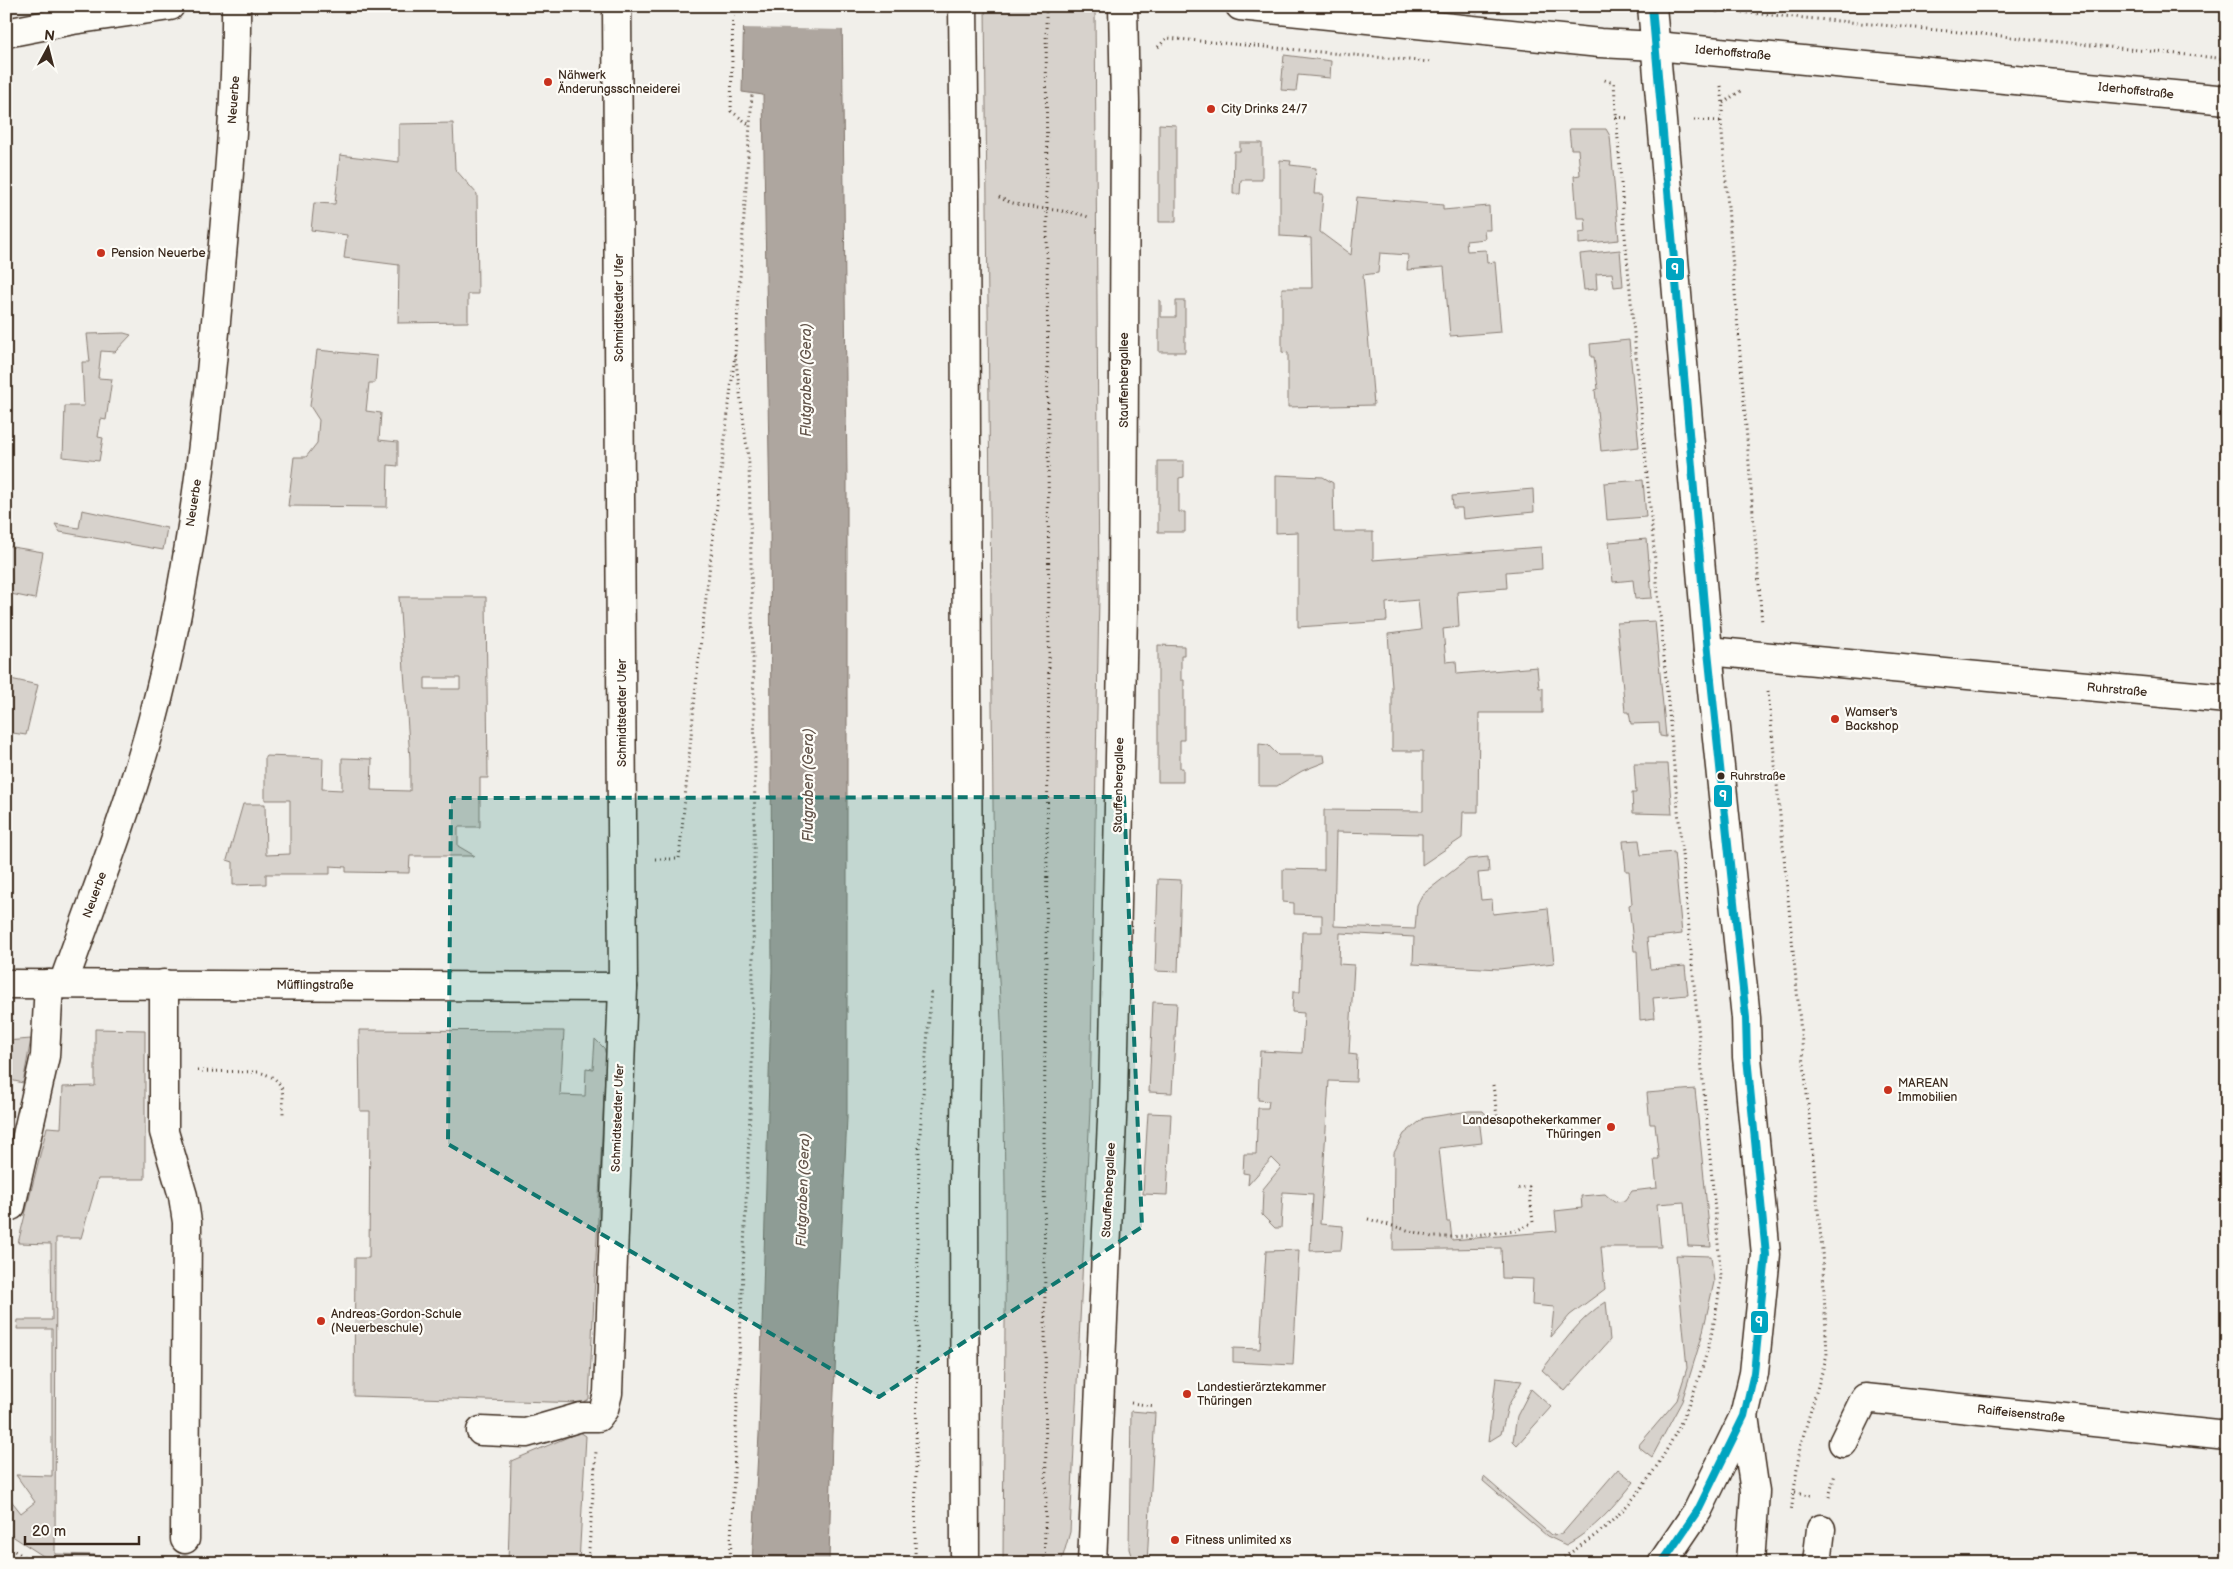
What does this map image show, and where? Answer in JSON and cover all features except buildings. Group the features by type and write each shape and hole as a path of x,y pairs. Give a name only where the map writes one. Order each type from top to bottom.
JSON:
{"street":[{"path":"6,33 72,20 170,6"},
{"name":"Neuerbe","path":"11,1206 45,1056 56,984 135,779 167,660 183,573 209,401 235,89 236,6"},
{"name":"Schmidtstedter Ufer","path":"598,1417 604,1409 608,1394 623,987 617,6"},
{"path":"963,6 966,196 968,942 964,1185 964,1563"},
{"name":"Stauffenbergallee","path":"1092,1563 1113,1088 1123,611 1123,6"},
{"name":"Iderhoffstraße","path":"1240,6 1600,43 1656,46 2227,100"},
{"path":"1652,6 1708,651 1746,1018 1747,1057 1766,1255 1754,1373 1744,1416 1698,1510 1662,1563"},
{"name":"Ruhrstraße","path":"1708,651 2227,699"},
{"name":"Müfflingstraße","path":"6,984 623,987"},
{"path":"164,984 164,1132 183,1196 187,1222 185,1539"},
{"name":"Raiffeisenstraße","path":"1843,1443 1864,1398 2227,1436"},
{"path":"1744,1416 1755,1492 1750,1563"},
{"path":"481,1432 526,1432 581,1417 598,1417"},
{"path":"1816,1563 1821,1529"}],"path":[{"path":"733,6 731,111 750,125"},
{"path":"1044,1563 1046,1496 1044,1148 1050,657 1046,6"},
{"path":"1716,10 2227,59"},
{"path":"1154,52 1167,38 1440,63"},
{"path":"1556,1563 1613,1520 1642,1486 1673,1438 1706,1355 1718,1306 1721,1276 1625,235 1614,83 1597,78 1600,43"},
{"path":"623,860 679,859 698,665 735,354 752,94"},
{"path":"966,196 994,195 1011,204 1075,212 1124,232"},
{"path":"730,1563 752,1068 755,758 749,464 735,354"},
{"path":"915,1563 919,1146 931,985"},
{"path":"164,1070 258,1072 268,1074 280,1083 283,1090 283,1115"},
{"path":"1493,1085 1497,1116"},
{"path":"1368,1219 1432,1237 1516,1231 1533,1222 1529,1187 1515,1189"},
{"path":"1790,1518 1800,1447 1827,1356 1822,1250"},
{"path":"1128,1403 1155,1406"},
{"path":"588,1563 598,1417"},
{"path":"1821,1529 1843,1443"},
{"path":"6,1546 35,1563"}],"highlighted area":[{"path":"1124,797 1142,1227 879,1397 448,1144 451,798"}],"shaded area":[{"path":"985,6 1095,6 1099,596 1090,1109 1070,1532 1061,1563 1003,1563 1005,1150 1003,1068 994,903"},
{"path":"1284,55 1331,61 1330,78 1298,75 1296,91 1281,90"},
{"path":"453,123 455,169 477,194 478,294 468,294 468,322 398,323 399,265 344,258 347,235 311,230 314,203 335,204 340,155 399,162 399,124"},
{"path":"1159,124 1176,125 1176,222 1159,222"},
{"path":"1569,129 1606,129 1610,136 1619,240 1579,244 1579,233 1586,232 1585,218 1577,218 1574,176 1580,175 1578,149 1571,149"},
{"path":"1240,143 1262,143 1262,180 1241,180 1240,194 1233,194 1234,151 1240,151"},
{"path":"1280,160 1291,161 1290,165 1316,168 1314,194 1323,194 1320,232 1351,255 1357,197 1443,205 1443,210 1489,206 1490,230 1484,230 1485,239 1466,241 1467,251 1486,250 1487,263 1495,262 1501,332 1450,336 1444,267 1407,270 1408,255 1380,253 1378,273 1363,275 1374,405 1288,407 1288,353 1282,352 1282,288 1312,288 1311,238 1280,236"},
{"path":"1620,250 1623,286 1614,287 1612,273 1596,274 1597,289 1584,290 1580,254"},
{"path":"1159,300 1161,301 1161,317 1176,317 1176,301 1185,301 1185,352 1159,352"},
{"path":"124,333 131,335 115,352 101,351 98,378 112,379 106,420 101,419 98,437 103,438 99,461 63,457 65,406 84,406 82,362 90,362 87,334"},
{"path":"1629,340 1639,447 1601,451 1595,390 1598,389 1594,357 1591,357 1590,344"},
{"path":"317,350 377,356 375,383 369,383 366,411 381,413 379,440 398,442 398,466 388,465 387,507 288,506 294,457 306,457 317,443 319,420 310,406"},
{"path":"1158,461 1184,461 1184,477 1179,478 1179,512 1185,512 1185,532 1158,532"},
{"path":"1276,475 1323,477 1333,483 1334,532 1373,532 1373,560 1541,547 1542,569 1506,572 1507,588 1457,592 1459,627 1443,629 1446,662 1456,661 1457,674 1537,667 1539,688 1543,688 1543,713 1479,713 1478,812 1463,812 1462,838 1422,865 1422,834 1336,832 1334,926 1415,929 1417,905 1422,895 1468,859 1488,857 1489,872 1478,873 1481,900 1492,899 1493,914 1548,908 1554,963 1499,969 1413,964 1414,937 1340,933 1339,964 1354,965 1349,1054 1357,1055 1356,1082 1329,1081 1320,1224 1343,1226 1341,1250 1310,1251 1313,1194 1283,1192 1281,1228 1275,1228 1262,1215 1263,1189 1281,1167 1272,1158 1248,1185 1249,1174 1243,1173 1244,1154 1256,1154 1258,1108 1268,1108 1269,1101 1258,1100 1260,1051 1302,1053 1304,1013 1292,1012 1293,992 1300,992 1302,932 1322,932 1322,915 1294,914 1294,903 1283,902 1283,869 1324,870 1324,810 1423,811 1423,751 1392,751 1392,687 1388,634 1421,630 1418,600 1386,603 1387,621 1298,627 1298,532 1276,533"},
{"path":"1643,480 1646,517 1607,520 1604,483"},
{"path":"1533,489 1534,512 1463,519 1462,508 1453,508 1452,496"},
{"path":"82,510 167,528 163,550 60,532 55,524 79,528"},
{"path":"1647,539 1652,598 1635,599 1633,580 1613,582 1609,542"},
{"path":"6,546 43,552 35,599 6,593"},
{"path":"399,597 486,597 488,778 480,778 480,827 458,827 458,846 475,856 410,856 409,873 346,872 346,867 330,866 330,874 266,874 266,884 233,885 233,862 227,860 243,804 265,804 266,855 290,854 290,800 265,800 265,756 323,758 322,789 342,790 342,758 372,759 371,790 410,791 410,759","holes":["425,678 460,678 460,689 425,689"]},
{"path":"1655,621 1666,737 1660,736 1659,723 1631,724 1629,712 1625,712 1617,623"},
{"path":"1158,645 1184,646 1184,655 1181,655 1181,680 1184,680 1184,740 1180,740 1180,768 1183,768 1183,782 1158,782"},
{"path":"6,678 38,685 26,735 6,732"},
{"path":"1259,744 1268,745 1278,755 1324,755 1325,762 1302,771 1277,786 1259,786"},
{"path":"1634,764 1668,764 1672,814 1633,813 1632,793 1636,793"},
{"path":"1639,840 1641,855 1674,852 1682,934 1647,938 1650,969 1685,966 1688,995 1653,998 1655,1018 1640,1020 1637,951 1634,951 1629,905 1632,904 1629,871 1626,871 1623,841"},
{"path":"1158,879 1181,880 1178,972 1155,971"},
{"path":"1153,1002 1177,1003 1172,1093 1149,1092"},
{"path":"95,1029 145,1030 145,1179 98,1179 81,1238 56,1238 55,1554 95,1555 94,1563 54,1563 6,1532 6,1494 21,1513 35,1502 16,1475 52,1476 52,1329 17,1329 18,1320 52,1320 51,1244 18,1243 47,1127 61,1128 63,1087 95,1086"},
{"path":"359,1030 564,1031 560,1095 585,1096 586,1068 593,1069 595,1039 604,1048 606,1055 589,1399 582,1403 354,1396 355,1258 369,1258 370,1111 360,1111"},
{"path":"31,1039 23,1083 6,1079 6,1041"},
{"path":"1695,1089 1711,1247 1688,1246 1684,1202 1657,1204 1661,1247 1601,1247 1605,1289 1570,1315 1551,1337 1554,1307 1532,1305 1533,1279 1502,1278 1501,1248 1393,1250 1394,1153 1404,1134 1424,1118 1469,1111 1483,1111 1488,1117 1479,1118 1482,1143 1439,1148 1447,1222 1450,1222 1452,1240 1557,1231 1555,1211 1582,1208 1581,1196 1605,1194 1614,1202 1625,1201 1632,1191 1657,1188 1654,1159 1659,1159 1655,1124 1650,1124 1647,1093"},
{"path":"1148,1113 1171,1114 1167,1195 1143,1194"},
{"path":"1299,1250 1293,1365 1233,1362 1233,1348 1260,1349 1266,1251"},
{"path":"1676,1255 1711,1256 1714,1282 1702,1336 1682,1401 1652,1457 1638,1446 1677,1400 1687,1368"},
{"path":"1606,1302 1610,1340 1565,1391 1542,1370 1579,1324"},
{"path":"1496,1378 1522,1381 1508,1406 1501,1434 1488,1442"},
{"path":"1531,1389 1551,1407 1517,1445 1513,1441 1517,1416"},
{"path":"1131,1411 1155,1413 1147,1563 1133,1561 1129,1549"},
{"path":"580,1432 586,1436 579,1563 508,1563 511,1461"},
{"path":"1618,1469 1634,1482 1603,1517 1585,1533 1566,1545 1547,1536 1483,1481 1484,1477 1551,1535 1562,1534"}],"water":[{"name":"Flutgraben (Gera)","path":"744,6 842,6 847,476 847,1118 832,1435 829,1563 752,1563 759,1434 772,971 770,517 763,95 742,92"}],"pier":[{"path":"742,6 845,6 845,30 741,28"}],"transit line":[{"name":"9","path":"1652,6 1708,651 1746,1018 1747,1057 1766,1255 1754,1373 1744,1416 1698,1510 1662,1563"}],"place":[{"name":"Nähwerk Änderungsschneiderei","path":"548,82"},
{"name":"City Drinks 24/7","path":"1211,109"},
{"name":"Pension Neuerbe","path":"101,253"},
{"name":"Wamser's Backshop","path":"1835,719"},
{"name":"Ruhrstraße","path":"1721,776"},
{"name":"MAREAN Immobilien","path":"1888,1090"},
{"name":"Landesapothekerkammer Thüringen","path":"1611,1127"},
{"name":"Andreas-Gordon-Schule (Neuerbeschule)","path":"321,1321"},
{"name":"Landestierärztekammer Thüringen","path":"1187,1394"},
{"name":"Fitness unlimited xs","path":"1175,1540"}]}
